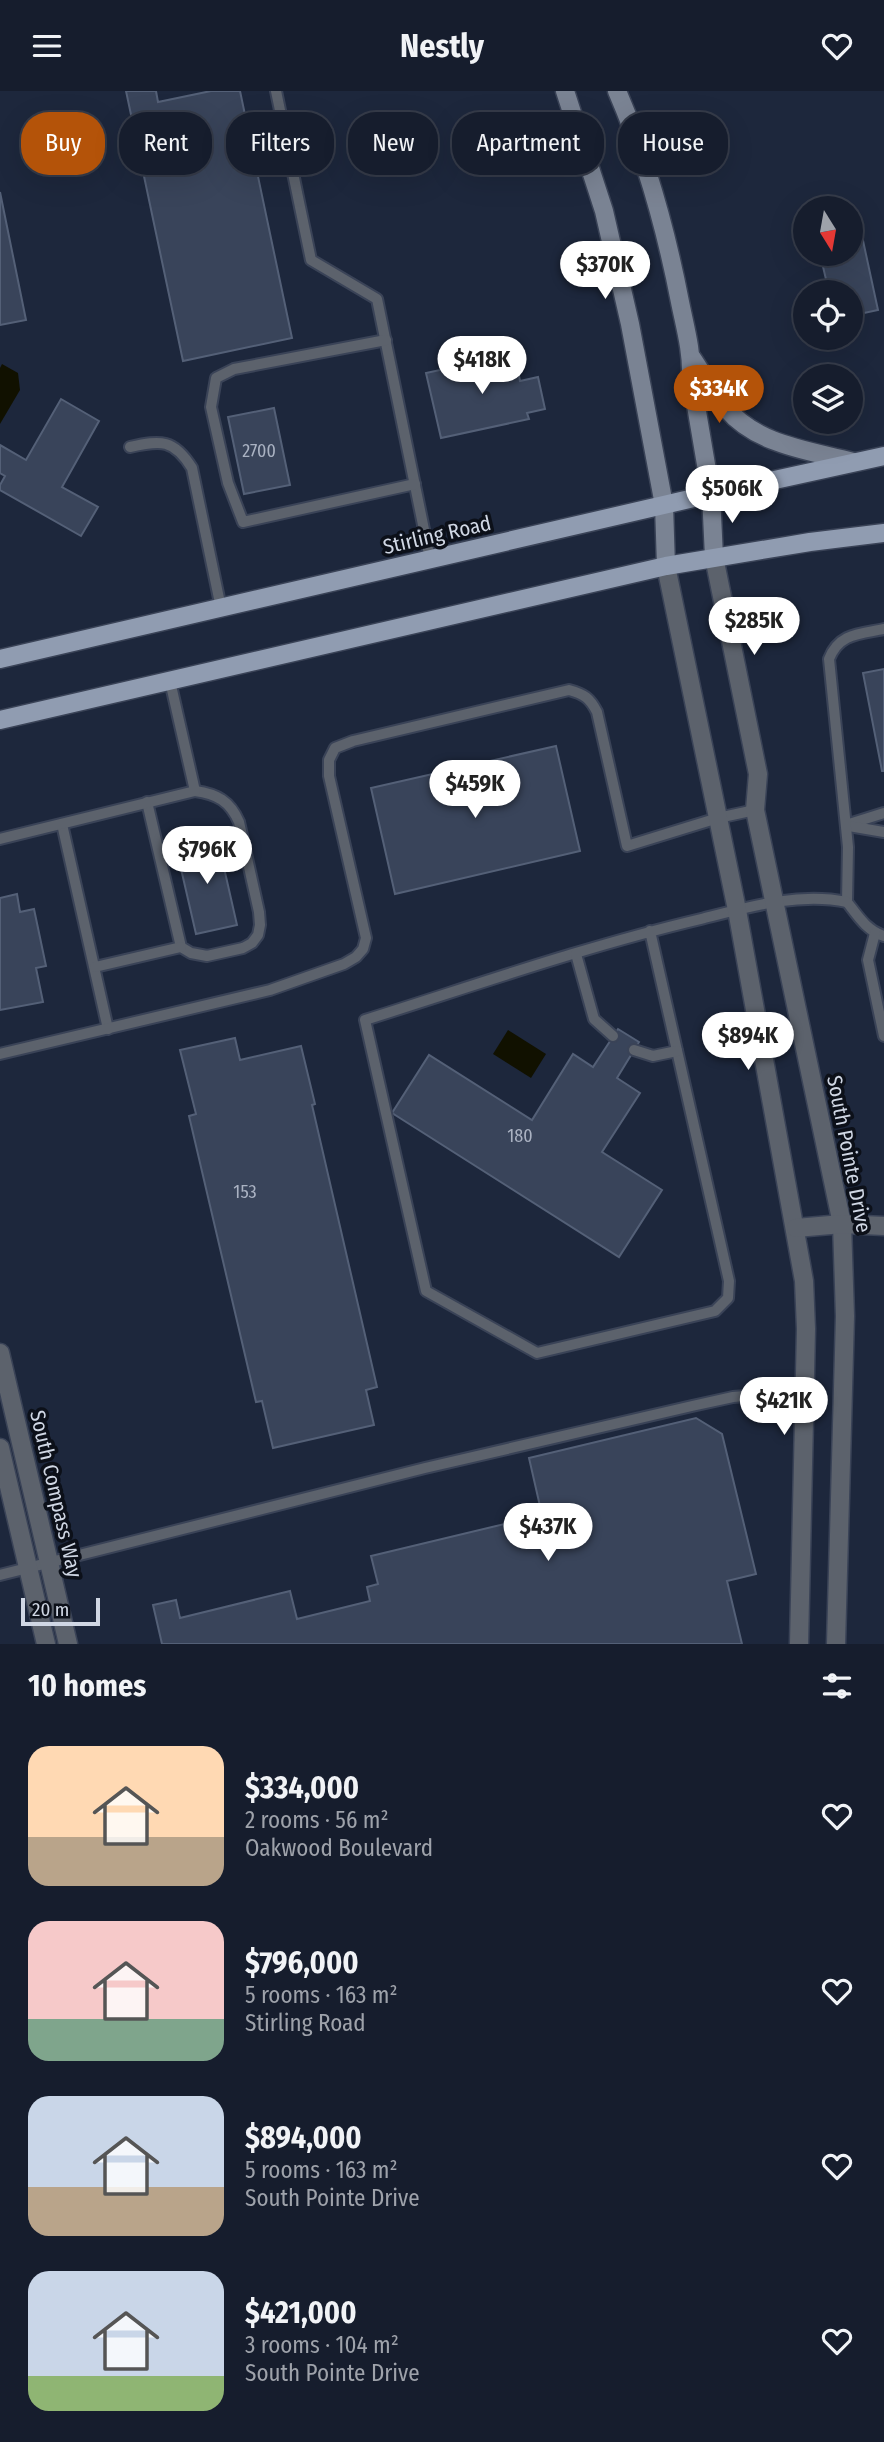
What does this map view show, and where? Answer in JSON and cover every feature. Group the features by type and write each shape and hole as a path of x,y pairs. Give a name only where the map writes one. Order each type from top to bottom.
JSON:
{"main road":[{"name":"Stirling Road","path":"0,659 884,456"},
{"path":"0,720 666,566 884,533"}],"street":[{"path":"565,91 604,211 630,324 664,505 666,566 737,910 796,1227 804,1281 805,1391 799,1644"},
{"path":"617,91 632,127 671,253 692,358 691,376 711,494 714,557"},
{"path":"692,358 726,408 748,429 767,439 853,462"},
{"name":"South Pointe Drive","path":"714,557 758,774 755,810 842,1224 845,1316 836,1644"},
{"path":"796,1227 842,1224 884,1226"},
{"name":"South Compass Way","path":"0,1353 68,1644"},
{"name":"South Compass Way","path":"0,1448 46,1644"}],"lane":[{"path":"276,91 311,260 377,299 430,559"},
{"path":"386,340 234,369 216,378 211,407 228,483 243,522 415,484"},
{"path":"130,447 166,443 183,453 192,468 221,608"},
{"path":"884,629 846,637 833,647 829,659 846,825 847,902 863,923 879,934 868,960 884,1036"},
{"path":"170,681 195,791"},
{"path":"0,1054 270,990 344,964 356,957 363,949 366,938 329,776 329,760 335,748 353,741 569,691 582,694 591,700 597,712 627,846 718,818 755,810"},
{"path":"0,839 195,791 223,799 233,808 239,822 260,925 252,943 243,948 207,956 191,953 181,947 95,967"},
{"path":"147,802 181,947"},
{"path":"846,825 884,813"},
{"path":"62,824 108,1029"},
{"path":"846,825 884,832"},
{"path":"650,931 729,1280 728,1298 715,1311 537,1353 426,1291 365,1020 650,931 773,903 827,898 847,902"},
{"path":"576,954 594,1019 613,1036"},
{"path":"634,1050 653,1056 677,1051"},
{"path":"0,1575 425,1468 679,1409 733,1397 805,1391"}],"shaded area":[{"path":"2,364 18,373 20,390 0,424 0,368"},
{"path":"508,1030 546,1054 531,1078 493,1054"}],"building":[{"path":"126,91 156,91 158,102 211,91 240,91 244,112 226,112 226,175 258,175 292,338 183,361 144,175 212,175 212,112 130,112"},
{"path":"0,192 26,320 0,325"},
{"path":"863,241 878,310 863,313 863,280 826,280 823,266 863,266"},
{"path":"515,354 520,381 538,377 545,409 527,413 529,419 441,438 426,373"},
{"path":"61,399 99,421 62,487 98,507 81,536 0,490 5,476 0,473 0,445 26,460"},
{"path":"274,408 290,485 244,494 228,417"},
{"path":"884,669 884,771 882,771 863,673"},
{"path":"556,746 580,851 395,894 371,788"},
{"path":"217,837 237,925 196,934 176,847"},
{"path":"17,894 20,912 34,909 46,966 36,968 43,1002 0,1010 0,898"},
{"path":"618,1029 639,1042 617,1078 640,1093 602,1152 662,1190 619,1257 392,1113 429,1055 532,1120 573,1054 593,1067"},
{"path":"235,1038 240,1060 301,1046 377,1387 366,1390 374,1425 273,1448 262,1401 256,1402 189,1116 196,1114 180,1050"},
{"path":"696,1418 722,1434 756,1574 727,1581 742,1644 162,1644 153,1605 176,1600 180,1618 290,1591 297,1619 370,1601 367,1587 378,1584 371,1556 542,1515 529,1458"}]}
